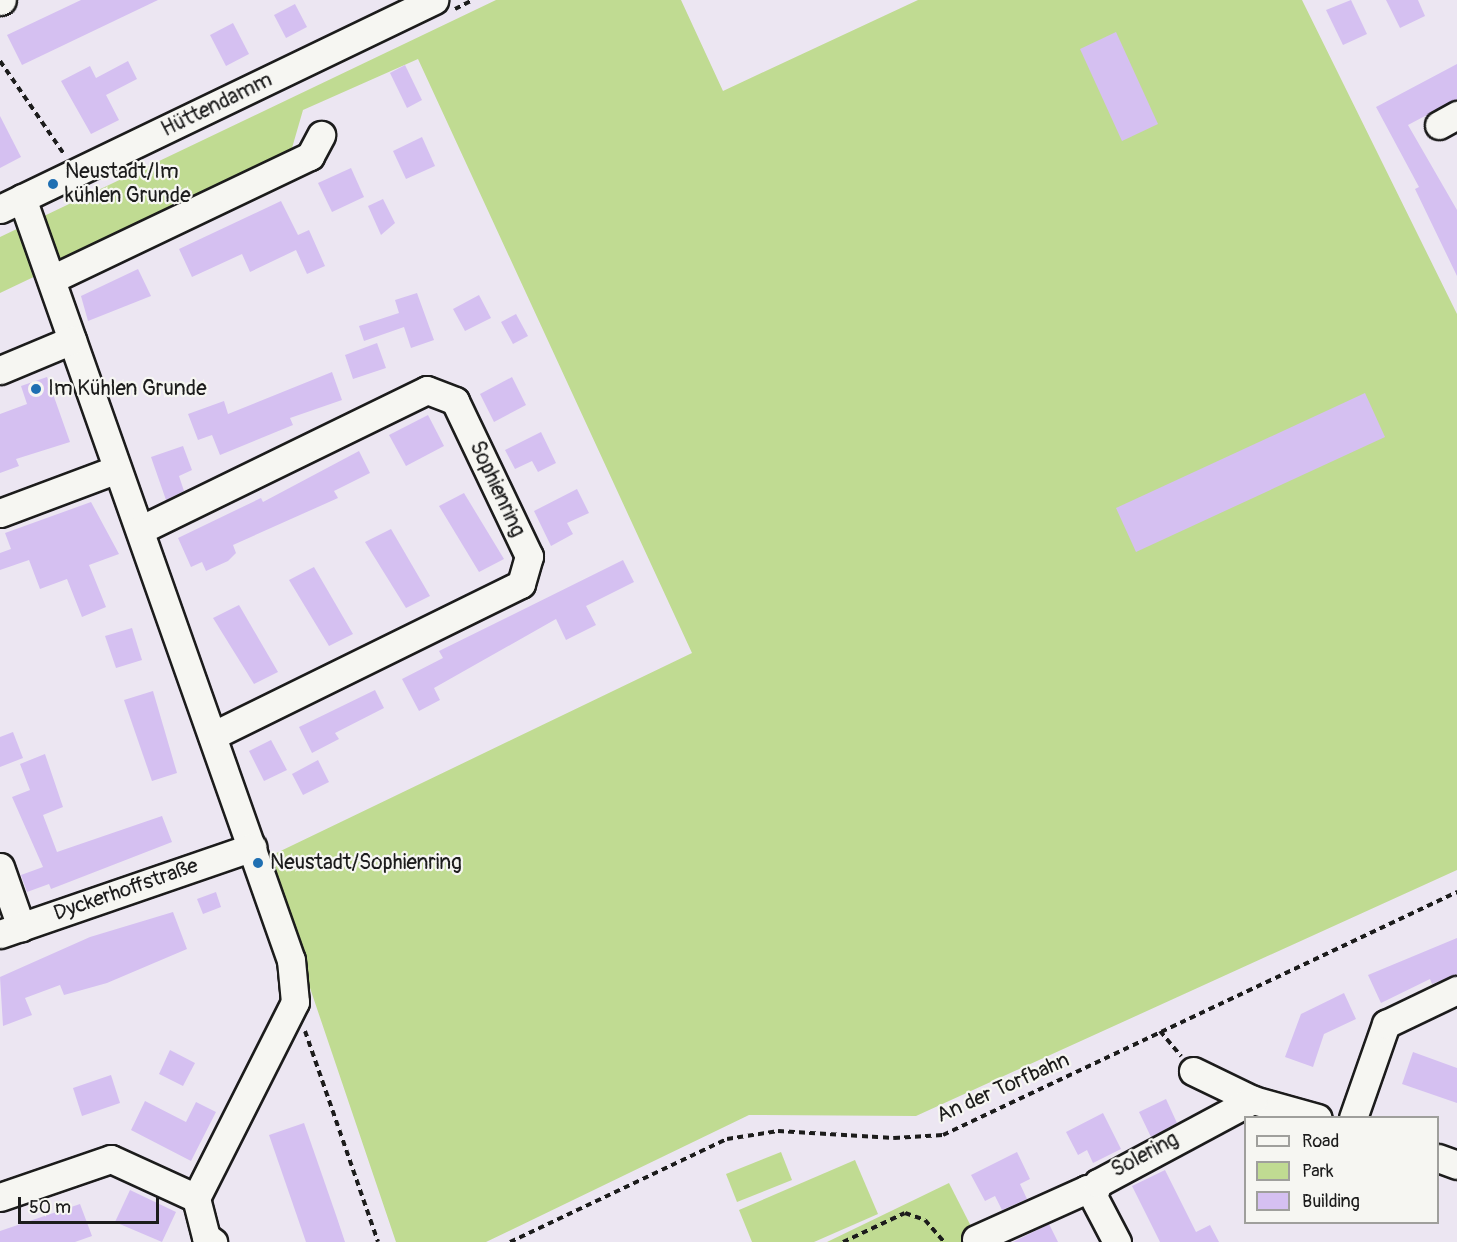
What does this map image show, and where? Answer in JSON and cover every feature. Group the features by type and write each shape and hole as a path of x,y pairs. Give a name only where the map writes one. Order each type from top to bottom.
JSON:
{"street":[{"name":"Hüttendamm","path":"11,204 434,0"},
{"path":"52,279 310,156 321,135"},
{"path":"11,204 52,279 291,960 295,1002 196,1198 206,1237 213,1242"},
{"path":"0,370 72,340"},
{"name":"Sophienring","path":"140,530 427,390 455,401 529,556 521,584 212,736"},
{"path":"0,513 117,469"},
{"name":"Dyckerhoffstraße","path":"10,931 252,847"},
{"path":"0,867 10,931"},
{"path":"1354,1116 1386,1024 1457,990"},
{"path":"1193,1071 1253,1100 1311,1116"},
{"name":"Solering","path":"1117,1242 1095,1190 1112,1171 1253,1100"},
{"path":"0,1197 111,1159 196,1198"},
{"path":"1439,1159 1457,1165"},
{"path":"976,1239 1087,1189 1095,1190"}],"path":[{"path":"0,61 68,160"},
{"name":"An der Torfbahn","path":"510,1242 727,1139 778,1131 894,1138 943,1135 1457,892"},
{"path":"295,1002 378,1242"},
{"path":"1160,1031 1193,1071"},
{"path":"843,1242 905,1214 925,1220 944,1242"}],"green space":[{"path":"496,0 681,0 723,91 918,0 1302,0 1457,314 1457,870 916,1116 749,1115 486,1242 396,1242 266,858 692,653 418,59 303,110 290,155 0,293 0,237"},
{"path":"781,1152 792,1180 737,1202 726,1174"},
{"path":"855,1160 878,1214 814,1242 752,1242 739,1210"},
{"path":"949,1183 979,1242 827,1242"}],"building":[{"path":"81,0 158,0 22,65 7,35"},
{"path":"1351,0 1367,34 1343,45 1326,10"},
{"path":"1386,0 1418,0 1425,16 1400,28"},
{"path":"295,4 307,27 286,38 274,15"},
{"path":"233,23 249,54 226,66 210,35"},
{"path":"1116,32 1158,124 1122,141 1080,49"},
{"path":"128,61 137,79 106,95 119,120 91,134 61,81 90,66 96,78"},
{"path":"1457,64 1457,99 1408,125 1457,210 1457,276 1415,189 1419,187 1376,107"},
{"path":"405,65 422,100 407,108 390,73"},
{"path":"0,116 21,157 0,168"},
{"path":"422,137 435,166 406,179 393,151"},
{"path":"351,168 364,197 332,212 318,183"},
{"path":"383,199 395,223 381,235 368,206"},
{"path":"281,201 298,235 309,230 325,266 307,274 296,250 250,272 242,254 192,277 179,249"},
{"path":"138,269 151,296 88,321 81,296"},
{"path":"417,293 434,340 411,348 404,327 364,341 359,326 399,313 395,300"},
{"path":"479,295 491,318 465,331 453,309"},
{"path":"516,314 528,336 513,344 501,322"},
{"path":"377,343 386,368 353,379 345,355"},
{"path":"332,372 342,400 290,418 293,425 220,455 212,435 198,440 188,414 224,401 228,414"},
{"path":"47,377 70,442 16,459 19,466 0,473 0,414 27,404 21,386"},
{"path":"512,377 526,405 494,422 480,394"},
{"path":"1365,393 1385,437 1136,552 1116,508"},
{"path":"428,415 444,446 406,466 389,435"},
{"path":"541,432 556,463 538,472 532,461 515,469 505,450"},
{"path":"183,446 192,470 179,476 184,491 166,500 151,457"},
{"path":"359,451 370,473 334,491 338,498 233,545 236,553 228,561 206,571 202,562 191,567 178,538 261,498 263,502"},
{"path":"577,489 589,513 567,523 573,534 551,546 534,511"},
{"path":"464,493 504,559 479,572 439,506"},
{"path":"91,502 119,554 89,565 106,607 82,617 67,579 40,589 29,560 0,570 0,553 11,549 5,533"},
{"path":"391,529 430,596 406,608 365,542"},
{"path":"623,560 634,582 586,606 596,625 566,640 556,619 434,688 440,700 419,711 402,679 443,658 439,651"},
{"path":"314,567 353,634 329,646 289,580"},
{"path":"239,605 278,672 254,684 213,618"},
{"path":"132,628 142,660 116,668 105,636"},
{"path":"375,690 384,708 335,733 339,739 312,753 299,727"},
{"path":"153,691 177,773 152,781 124,700"},
{"path":"13,732 23,758 0,767 0,737"},
{"path":"271,740 287,770 264,781 249,751"},
{"path":"45,754 63,807 43,815 57,852 162,816 172,842 51,889 49,884 27,892 21,875 43,867 12,797 30,790 20,764"},
{"path":"318,760 329,782 303,795 292,774"},
{"path":"216,892 221,907 203,914 197,899"},
{"path":"173,912 187,949 107,983 64,995 60,985 25,998 32,1015 3,1026 0,977 90,937"},
{"path":"1457,938 1457,974 1432,984 1430,979 1381,1003 1368,975"},
{"path":"1344,993 1356,1019 1324,1034 1313,1067 1285,1057 1301,1014"},
{"path":"170,1050 195,1063 183,1086 159,1074"},
{"path":"1413,1052 1457,1068 1457,1103 1402,1084"},
{"path":"111,1075 120,1103 82,1116 73,1088"},
{"path":"1166,1099 1177,1123 1151,1137 1139,1112"},
{"path":"145,1101 186,1122 196,1102 216,1112 191,1161 131,1130"},
{"path":"1103,1113 1121,1149 1093,1163 1087,1150 1078,1155 1066,1132"},
{"path":"304,1123 345,1242 306,1242 269,1135"},
{"path":"1017,1152 1030,1179 1020,1184 1027,1199 1002,1210 995,1196 985,1201 971,1175"},
{"path":"1165,1170 1196,1232 1210,1225 1219,1242 1160,1242 1132,1186"},
{"path":"130,1190 176,1212 162,1242 115,1222"},
{"path":"80,1204 92,1236 75,1242 0,1242 0,1231"},
{"path":"1049,1224 1058,1242 1013,1242"}],"place":[{"name":"Neustadt/Im kühlen Grunde","path":"53,184"},
{"name":"Im Kühlen Grunde","path":"36,389"},
{"name":"Neustadt/Sophienring","path":"258,863"}]}
